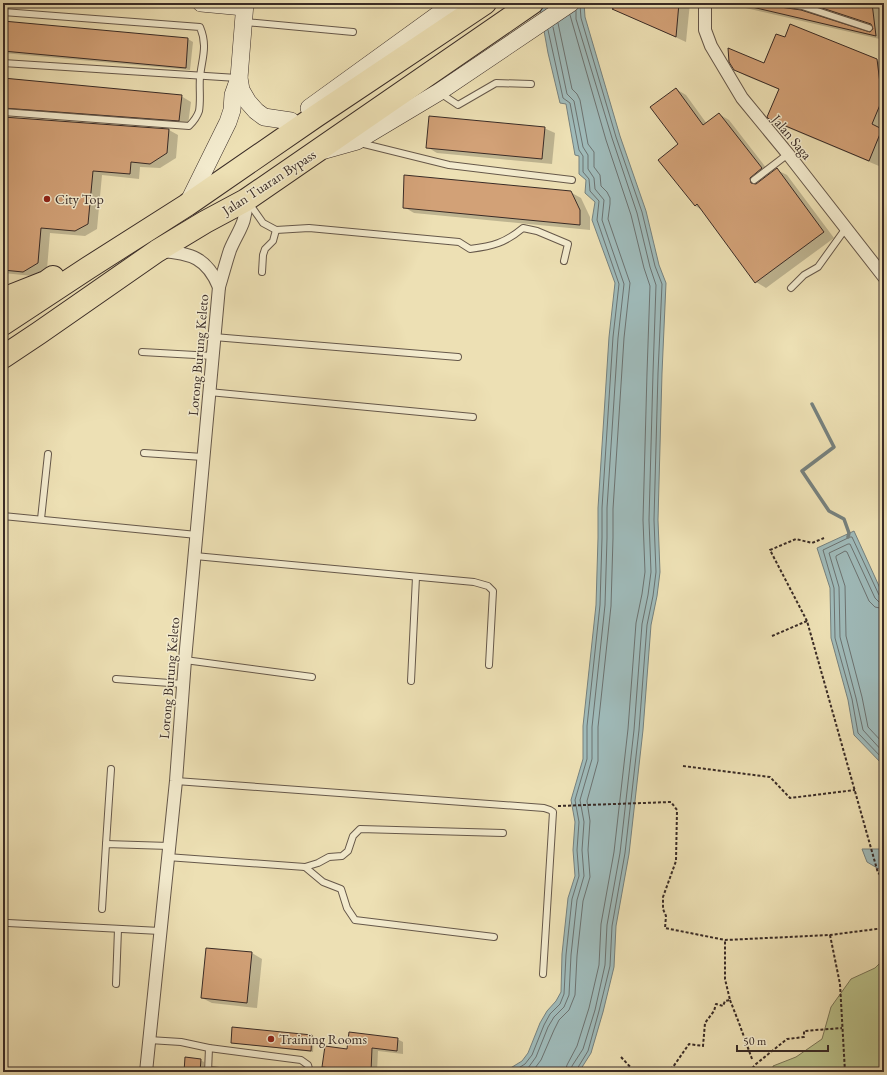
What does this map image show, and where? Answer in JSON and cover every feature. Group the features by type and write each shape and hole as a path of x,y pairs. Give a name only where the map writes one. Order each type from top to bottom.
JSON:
{"highway":[{"name":"Jalan Tuaran Bypass","path":"3,324 187,205 316,116 485,3"},
{"name":"Jalan Tuaran Bypass","path":"3,357 158,251 205,222 246,200 529,5"},
{"path":"3,340 19,332 133,258 158,251"},
{"path":"3,299 46,282 67,270 88,268"}],"street":[{"path":"201,3 244,11 239,78 241,90 248,102 256,111 264,116 292,121"},
{"path":"187,205 236,162 454,3"},
{"path":"315,152 357,141 439,92 571,3"},
{"name":"Jalan Saga","path":"705,3 705,30 714,52 742,98 788,154 884,277"},
{"path":"187,205 228,122 232,110 233,95 239,78"},
{"name":"Lorong Burung Keleto","path":"146,1072 176,781 185,660 219,287 231,249 247,212 246,200"},
{"path":"158,251 187,254 205,263 214,273 219,287"}],"lane":[{"path":"781,3 802,6 869,28"},
{"path":"244,11 353,32"},
{"path":"3,12 200,28 204,37 204,55 200,75 199,112 194,122 189,126 3,112"},
{"path":"3,63 239,78"},
{"path":"439,92 458,105 496,83 532,84"},
{"path":"357,141 363,144 449,165 572,180"},
{"path":"754,180 788,154"},
{"path":"246,200 263,223 276,230 309,228 452,241 459,242 470,249 492,246 514,236 523,228 537,231 568,244 564,261"},
{"path":"791,288 804,275 818,267 846,228"},
{"path":"262,272 263,255 265,249 272,241 276,230"},
{"path":"214,337 458,357"},
{"path":"142,352 213,356"},
{"path":"209,392 473,417"},
{"path":"144,453 203,457"},
{"path":"41,519 48,454"},
{"path":"3,516 197,535"},
{"path":"195,556 474,582 488,586 493,591 489,665"},
{"path":"411,681 416,577"},
{"path":"185,660 312,677"},
{"path":"116,679 183,684"},
{"path":"102,909 111,769"},
{"path":"176,781 544,808 550,810 553,812 543,974"},
{"path":"106,844 305,867 330,857 342,856 348,851 353,836 360,829 503,834"},
{"path":"305,867 323,882 341,889 347,908 355,920 494,936"},
{"path":"8,923 160,931"},
{"path":"116,984 118,929"},
{"path":"149,1040 181,1042 209,1048 301,1060 308,1065 310,1072"},
{"path":"209,1048 208,1071 230,1072"}],"path":[{"path":"824,538 812,543 796,539 770,550 807,621 878,873 883,876 884,882"},
{"path":"772,636 807,621"},
{"path":"683,766 770,776 790,798 855,790"},
{"path":"557,806 671,802 677,810 677,851 676,861 663,897 666,916 665,928 725,940 830,935 884,928"},
{"path":"830,935 840,984 845,1072"},
{"path":"725,940 725,979 730,1000 752,1059"},
{"path":"666,1072 673,1067 689,1044 703,1046 705,1023 714,1011 716,1004 723,1006 725,1001 730,1000"},
{"path":"749,1072 756,1064 787,1039 804,1037 804,1031 842,1028"},
{"path":"621,1057 635,1072"}],"green space":[{"path":"884,959 884,1072 773,1072 773,1066 796,1057 822,1039 831,1007 851,979 875,968"}],"water":[{"path":"539,3 584,3 585,17 620,136 646,211 659,265 666,283 658,520 660,572 651,625 643,730 629,854 616,926 614,967 591,1053 579,1072 504,1072 522,1061 528,1053 540,1023 561,992 562,954 568,898 575,876 573,850 575,822 571,800 583,759 583,726 596,605 598,508 609,337 615,283 592,220 595,202 585,193 586,180 579,174 579,156 575,155 566,104 560,103 548,53"},
{"path":"854,531 884,597 884,766 854,735 848,700 831,638 830,588 817,548"},
{"path":"862,849 880,849 884,851 884,872 867,862"}],"building":[{"path":"621,3 679,3 676,37 612,9"},
{"path":"752,3 777,3 780,7 801,10 870,32 873,29 871,24 807,3 872,3 876,36 752,7"},
{"path":"3,21 188,38 186,68 3,51"},
{"path":"790,24 877,59 882,100 872,124 882,129 869,161 769,119 767,117 779,89 734,70 729,62 728,48 764,63 776,34 785,37"},
{"path":"3,78 182,95 179,121 3,108"},
{"path":"676,88 703,125 719,113 762,168 750,178 751,183 756,184 777,168 824,232 755,283 697,204 695,206 658,160 678,144 650,107"},
{"path":"429,116 545,127 542,159 426,148"},
{"name":"City Top","path":"3,117 169,129 167,153 150,164 131,162 130,174 93,171 88,224 75,231 41,228 38,263 23,272 3,270"},
{"path":"404,175 571,191 580,210 580,225 403,208"},
{"path":"206,948 252,952 247,1003 201,998"},
{"name":"Training Rooms","path":"232,1027 312,1035 311,1051 231,1043"},
{"path":"349,1032 398,1038 397,1051 372,1048 371,1072 351,1072 351,1070 322,1067 325,1046 347,1049"},
{"path":"185,1057 201,1059 200,1072 184,1072"}],"waterway":[{"path":"812,404 834,447 802,471 829,511 844,519 849,533 848,537"}],"place":[{"name":"City Top","path":"47,199"},
{"name":"Training Rooms","path":"271,1039"}]}
